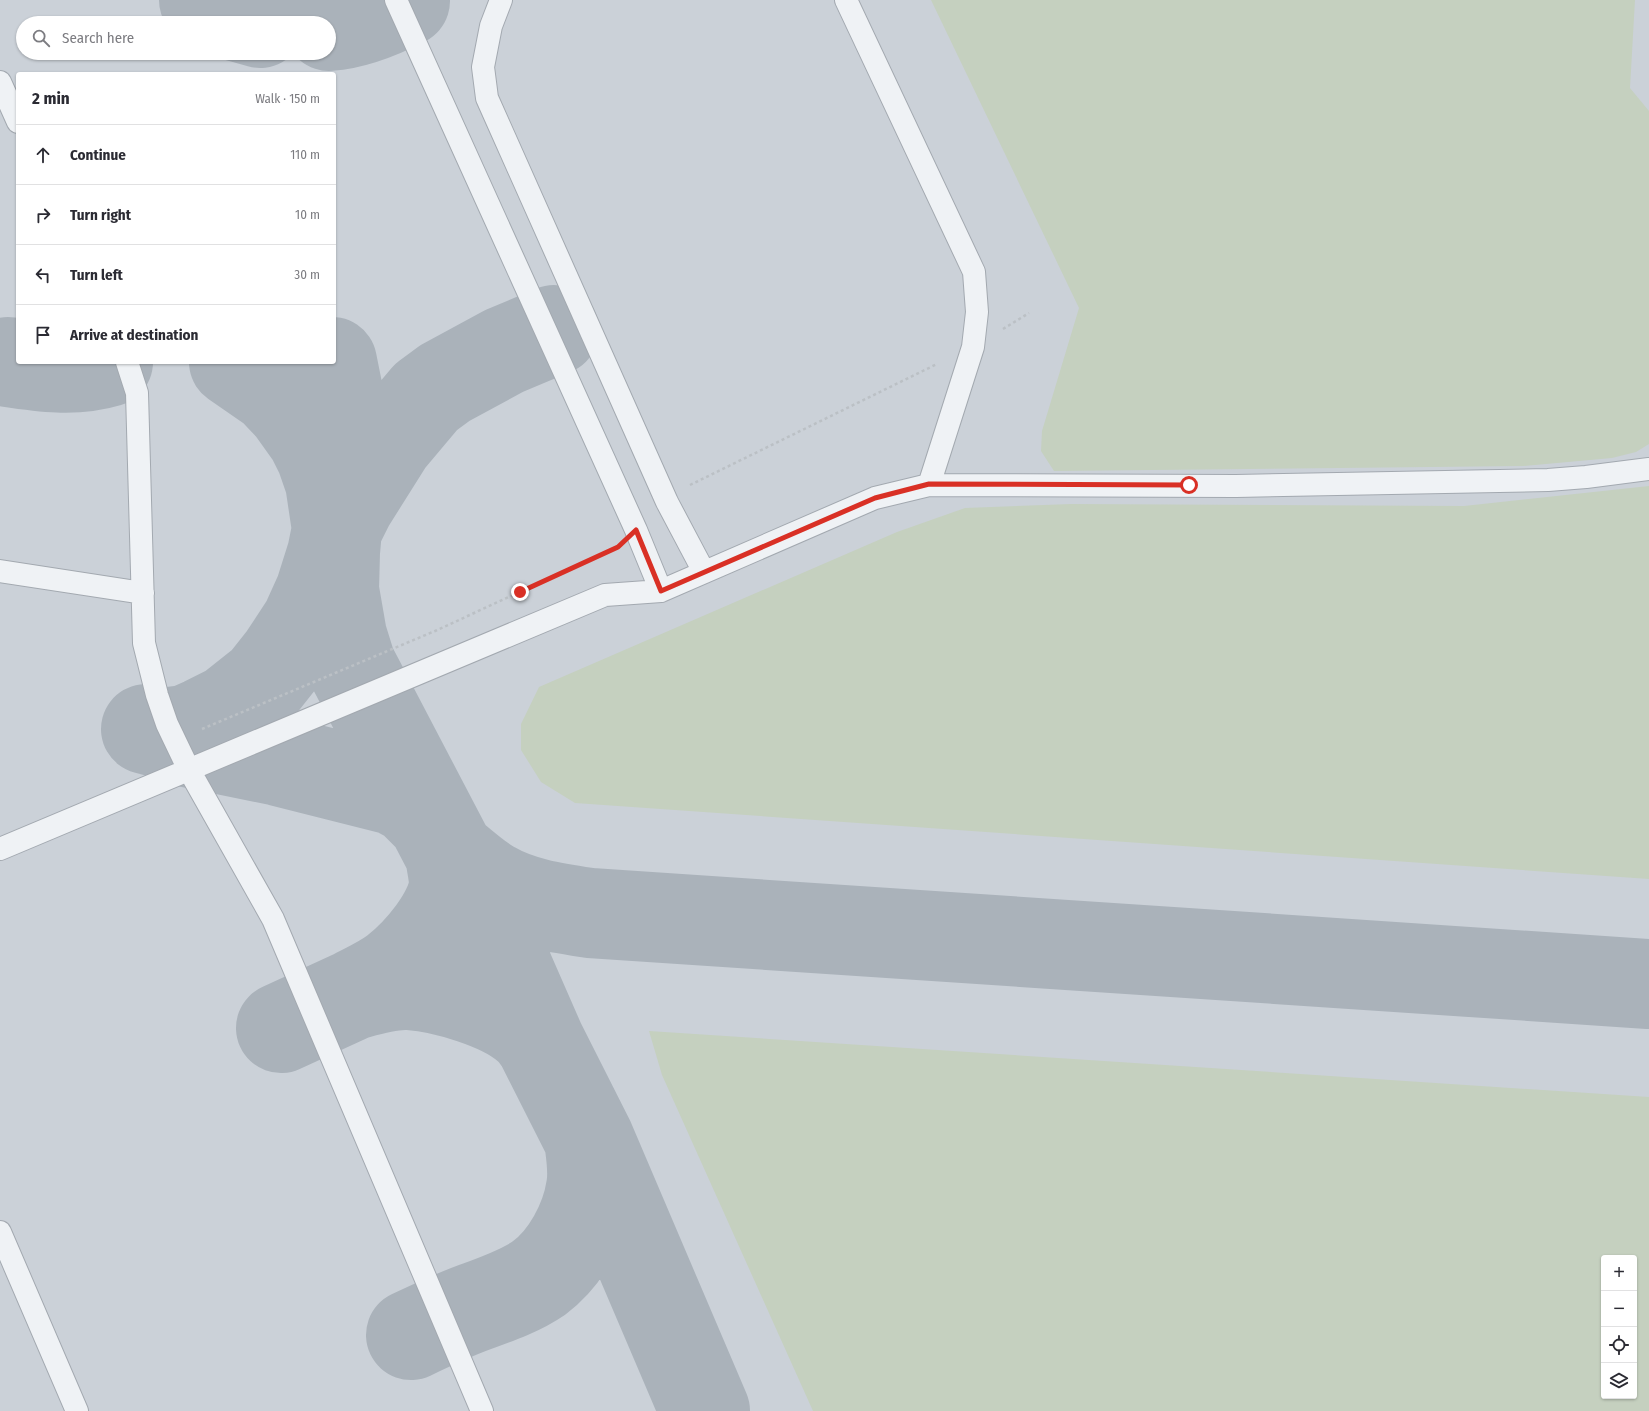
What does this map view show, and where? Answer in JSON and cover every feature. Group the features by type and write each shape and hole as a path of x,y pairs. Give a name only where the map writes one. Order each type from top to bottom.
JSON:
{"lane":[{"path":"396,0 636,530 661,591"},
{"path":"500,0 491,26 483,67 488,98 667,502 704,572"},
{"path":"846,0 974,272 978,312 973,347 929,484"},
{"path":"0,82 16,118"},
{"path":"128,364 137,393 144,643 157,695 168,724 189,770 273,918 482,1411"},
{"path":"0,849 605,595 661,591 875,498 929,484 1236,486 1540,480 1586,477 1649,468"},
{"path":"0,571 143,593"},
{"path":"0,1232 77,1411"}],"path":[{"path":"667,502 681,489 973,347 1029,314"},
{"path":"176,740 442,628 618,547 636,530"}],"shaded area":[{"path":"0,0 1649,0 1649,1411 0,1411"}],"green space":[{"path":"931,0 1635,0 1630,88 1649,111 1649,444 1636,452 1612,458 1523,466 1054,471 1041,451 1042,431 1079,308"},
{"path":"1649,486 1649,879 575,803 541,782 521,750 521,724 539,687 897,532 965,508 1071,504 1464,506"},
{"path":"649,1031 1649,1097 1649,1411 813,1411 662,1075"}],"taxiway":[{"path":"204,0 235,16"},
{"path":"336,25 368,17 405,1"},
{"path":"337,529 350,503 389,441 426,397 445,383 504,351 554,330"},
{"path":"8,362 16,363"},
{"path":"23,364 58,368 83,367 100,364"},
{"path":"161,733 186,730 204,722 230,709 264,682 283,658 306,623 320,592 332,554 337,529 330,482 321,456 311,436 291,408 273,389 237,364"},
{"path":"332,364 338,392 342,472 335,552 334,590 342,636 351,665 498,946 540,1042 589,1139 705,1411"},
{"path":"146,729 161,733 176,740 279,761 394,790 411,799 430,818"},
{"path":"450,854 482,879 503,892 527,901 590,913 1649,984"},
{"path":"450,854 454,884 452,896 441,920 414,954 395,971 353,995 395,985 423,986 455,993 504,1012 528,1028 540,1042"},
{"path":"281,1028 353,995 410,973"},
{"path":"411,1335 467,1310 516,1291 539,1278 549,1270 573,1238 585,1213 591,1188 592,1176 589,1139"}],"route":[{"path":"520,592 618,547 636,530 661,591 875,498 929,484 1189,485"}]}
